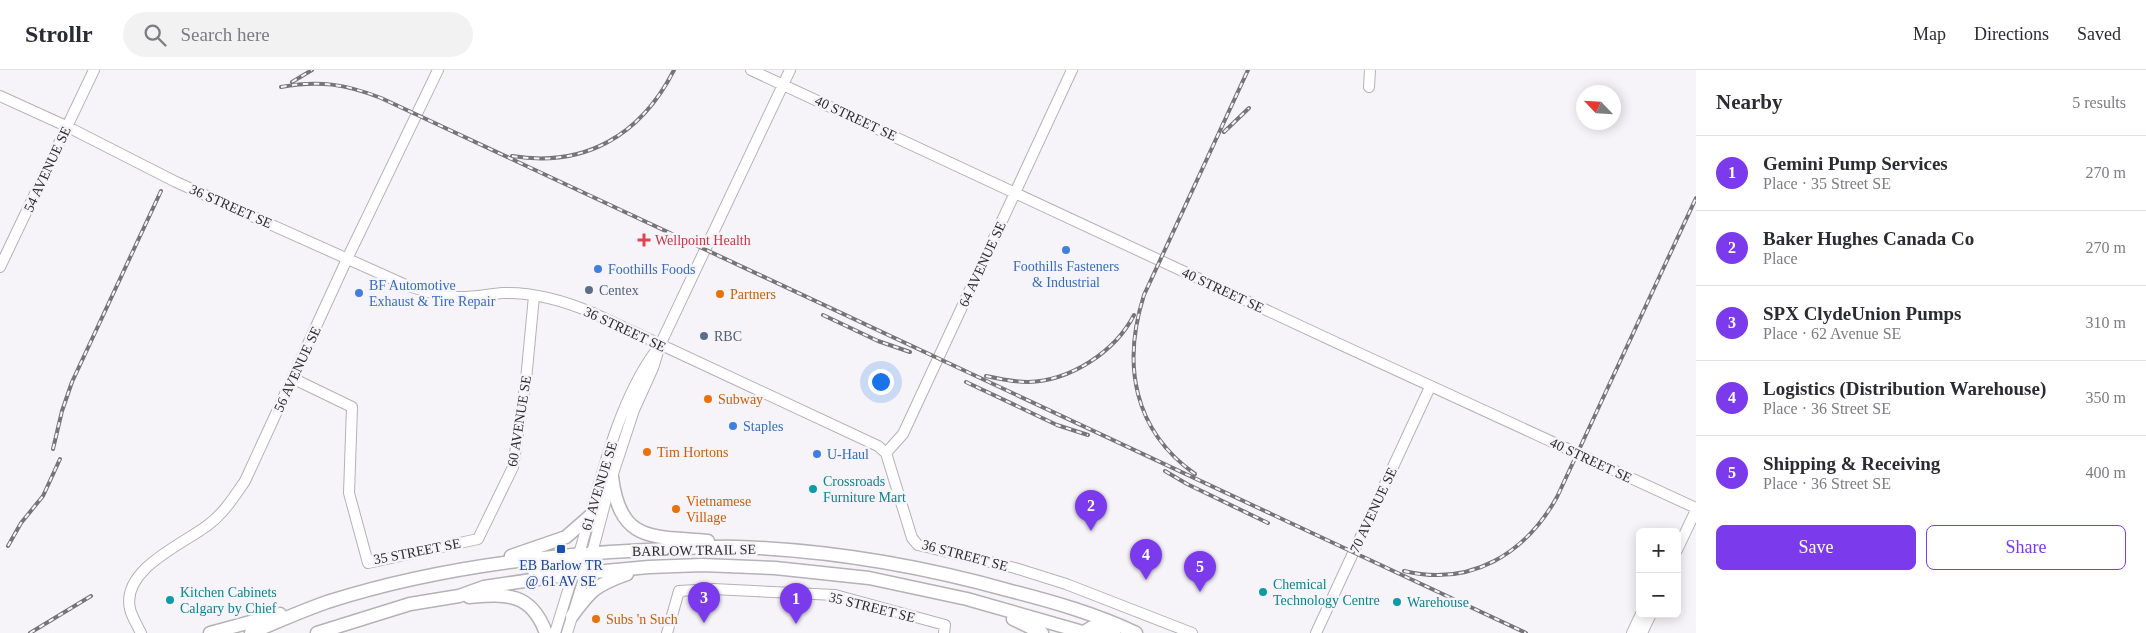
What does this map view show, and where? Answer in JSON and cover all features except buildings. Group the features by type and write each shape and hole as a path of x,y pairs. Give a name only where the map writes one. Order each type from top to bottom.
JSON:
{"main road":[{"path":"612,477 615,499 628,524 645,534 722,542 734,547"},
{"path":"474,566 566,538 590,516"},
{"name":"BARLOW TRAIL SE","path":"317,633 410,604 459,596 484,587 580,566 592,553 734,547 795,551 910,566 980,582 1098,623 1136,633"},
{"path":"580,566 693,554 707,548"},
{"name":"BARLOW TRAIL SE","path":"251,633 326,603 384,586 474,566 649,567 702,565 794,570 869,578 967,599 1085,633"},
{"path":"572,616 589,592 609,580 649,567"},
{"path":"459,596 513,596 526,602 536,611 546,633"},
{"path":"967,599 1029,625 1042,633"},
{"path":"210,633 326,603"},
{"path":"1085,633 1098,623 1114,633"}],"street":[{"name":"54 AVENUE SE","path":"0,268 94,70"},
{"name":"56 AVENUE SE","path":"141,633 130,608 129,594 135,578 145,568 209,524 228,506 245,481 347,259 438,70"},
{"name":"40 STREET SE","path":"752,70 1430,387 1696,509"},
{"name":"61 AVENUE SE","path":"592,553 612,477 634,410 653,368 660,345 790,70"},
{"name":"64 AVENUE SE","path":"886,453 903,434 1072,70"},
{"path":"1369,87 1370,70"},
{"name":"36 STREET SE","path":"0,96 66,126 176,182 408,286 441,295 461,297 505,293 566,302 878,446 886,453 912,538 918,545 1015,568 1066,584 1192,633"},
{"name":"60 AVENUE SE","path":"478,538 513,467 526,380 534,296"},
{"name":"61 AVENUE SE","path":"567,633 572,616 590,516 620,421 646,364 660,345"},
{"name":"35 STREET SE","path":"292,378 352,407 349,493 368,563 478,538"},
{"name":"70 AVENUE SE","path":"1316,633 1430,387"},
{"path":"1681,541 1696,509"},
{"name":"61 AVENUE SE","path":"555,633 580,566"},
{"name":"35 STREET SE","path":"667,633 679,592 713,589 835,595 944,629"},
{"path":"1632,633 1639,618"},
{"path":"1642,633 1649,618"}],"railway":[{"path":"292,82 312,70"},
{"path":"512,156 563,157 587,151 608,142 645,113 661,93 674,70"},
{"path":"1195,474 1174,457 1158,437 1146,416 1138,394 1134,370 1137,321 1144,295 1248,70"},
{"path":"281,87 308,84 332,85 356,89 381,98 1526,633"},
{"path":"1224,132 1249,108"},
{"path":"53,449 62,411 72,382 161,191"},
{"path":"1404,571 1428,575 1452,574 1473,570 1494,561 1512,550 1529,535 1544,517 1557,497 1696,198"},
{"path":"823,315 878,341 910,352"},
{"path":"986,376 1028,382 1060,376 1075,370 1090,362 1115,341 1134,315"},
{"path":"966,382 1057,425 1088,435"},
{"path":"8,546 21,523 43,496 60,459"},
{"path":"1165,471 1187,484 1268,523"},
{"path":"30,633 91,596"}],"place":[{"name":"Wellpoint Health","path":"644,240"},
{"name":"Foothills Fasteners & Industrial","path":"1066,250"},
{"name":"Foothills Foods","path":"598,269"},
{"name":"Centex","path":"589,290"},
{"name":"BF Automotive Exhaust & Tire Repair","path":"359,293"},
{"name":"Partners","path":"720,294"},
{"name":"RBC","path":"704,336"},
{"name":"Subway","path":"708,399"},
{"name":"Staples","path":"733,426"},
{"name":"Tim Hortons","path":"647,452"},
{"name":"U-Haul","path":"817,454"},
{"name":"Crossroads Furniture Mart","path":"813,489"},
{"name":"Vietnamese Village","path":"676,509"},
{"name":"Baker Hughes Canada Co","path":"1091,531"},
{"name":"EB Barlow TR @ 61 AV SE","path":"561,549"},
{"name":"Logistics (Distribution Warehouse)","path":"1146,580"},
{"name":"Shipping & Receiving","path":"1200,592"},
{"name":"Chemical Technology Centre","path":"1263,592"},
{"name":"Kitchen Cabinets Calgary by Chief","path":"170,600"},
{"name":"Warehouse","path":"1397,602"},
{"name":"Subs 'n Such","path":"596,619"},
{"name":"SPX ClydeUnion Pumps","path":"704,623"},
{"name":"Gemini Pump Services","path":"796,624"}]}
